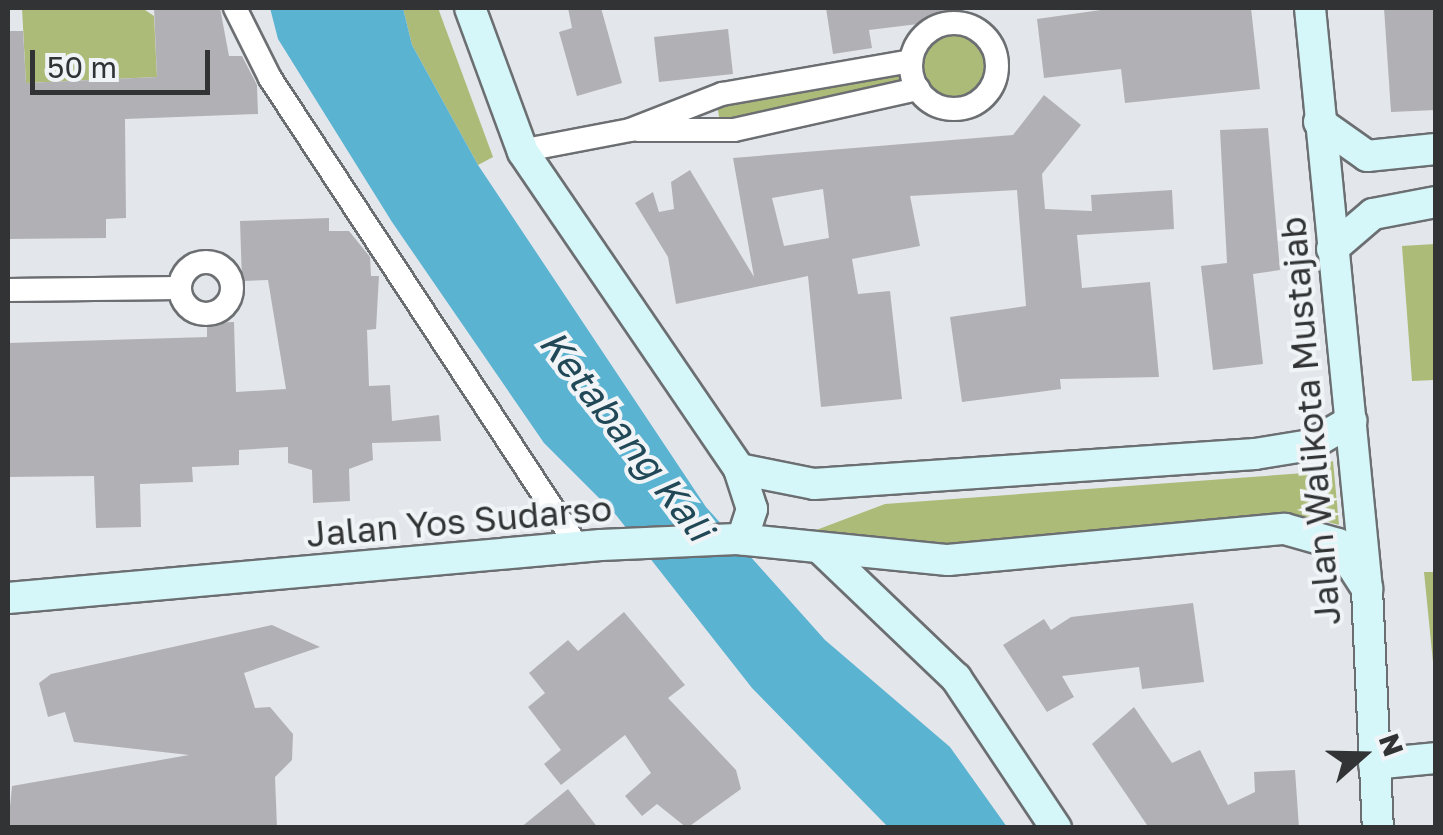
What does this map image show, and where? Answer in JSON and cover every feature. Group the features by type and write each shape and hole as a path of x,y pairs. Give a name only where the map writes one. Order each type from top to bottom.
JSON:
{"main road":[{"path":"470,8 510,125 739,469 752,509 740,539"},
{"name":"Jalan Walikota Mustajab","path":"1310,8 1367,589 1378,828"},
{"path":"1319,122 1349,148 1391,156 1436,148"},
{"path":"1391,156 1386,183 1396,206"},
{"path":"1332,248 1396,206 1436,202"},
{"path":"739,469 814,484 1255,454 1310,445 1351,421"},
{"name":"Jalan Yos Sudarso","path":"8,598 590,546 740,539 823,551 948,560 1294,529 1338,544 1367,589"},
{"path":"823,551 956,678 1056,828"},
{"path":"1374,764 1436,758"}],"street":[{"path":"236,8 270,78 590,546"},
{"path":"962,23 986,38 997,64 990,90 967,108 939,107 918,90 910,61 922,36 962,23"},
{"path":"538,163 722,94 910,61"},
{"path":"630,130 734,130 918,90"},
{"path":"8,290 180,288"}],"green space":[{"path":"22,8 142,8 154,16 157,77 26,83"},
{"path":"403,8 438,8 493,157 478,165 412,45"},
{"path":"953,30 978,41 989,66 978,91 953,102 928,91 917,66 928,41"},
{"path":"907,69 909,86 720,122 717,105"},
{"path":"1435,244 1435,380 1412,381 1402,246"},
{"path":"1333,461 1339,525 1310,517 890,554 803,535 885,504 1305,473"},
{"path":"1424,572 1435,572 1435,682"}],"water":[{"name":"Ketabang Kali","path":"270,8 403,8 412,45 478,165 706,507 825,640 950,747 1007,827 888,827 752,688 616,515 544,443 392,222 278,39"}],"building":[{"path":"154,8 220,8 229,56 242,56 257,85 258,114 125,119 126,218 106,219 106,238 8,239 8,31 23,31 26,83 157,77"},
{"path":"568,8 601,8 622,83 577,96 559,32 572,28"},
{"path":"826,8 951,8 951,20 869,30 872,48 833,54"},
{"path":"1115,8 1251,8 1260,89 1125,103 1121,69 1044,78 1037,19"},
{"path":"1384,8 1436,8 1436,110 1391,112"},
{"path":"728,29 733,74 659,82 654,37"},
{"path":"1044,95 1081,125 1042,174 1045,209 1092,211 1091,195 1172,190 1174,229 1077,235 1082,288 1150,282 1159,377 1060,379 1061,389 962,402 950,317 1026,306 1017,190 910,196 920,246 852,259 858,294 890,291 902,399 821,407 808,276 676,304 668,257 635,203 653,192 659,212 674,209 671,182 690,170 754,277 733,158 1013,135","holes":["823,189 829,238 784,246 772,198"]},
{"path":"1268,128 1280,270 1253,274 1263,364 1213,370 1201,266 1227,263 1220,130"},
{"path":"329,218 329,231 349,231 370,257 371,276 379,276 376,329 367,330 369,386 390,385 392,421 439,415 441,441 372,443 373,460 349,469 350,501 313,503 312,470 288,463 288,447 239,450 239,465 192,467 193,482 140,484 141,527 96,528 94,476 8,477 8,343 207,337 207,323 234,322 236,392 286,389 268,280 242,281 240,221"},
{"path":"1193,603 1204,682 1142,689 1139,667 1062,676 1074,697 1047,712 1003,645 1044,619 1051,630 1071,617"},
{"path":"624,612 685,685 668,698 736,770 741,789 687,828 657,804 642,816 625,796 651,773 625,735 561,785 544,764 561,750 528,707 545,693 529,673 568,640 578,651"},
{"path":"272,625 320,647 244,673 255,708 270,707 293,734 292,760 275,777 277,828 8,828 12,786 189,755 74,742 65,712 48,717 39,683 51,674"},
{"path":"1134,707 1172,763 1200,750 1228,805 1255,792 1254,772 1295,770 1299,828 1149,828 1092,744"},
{"path":"568,789 598,828 520,828"}]}
